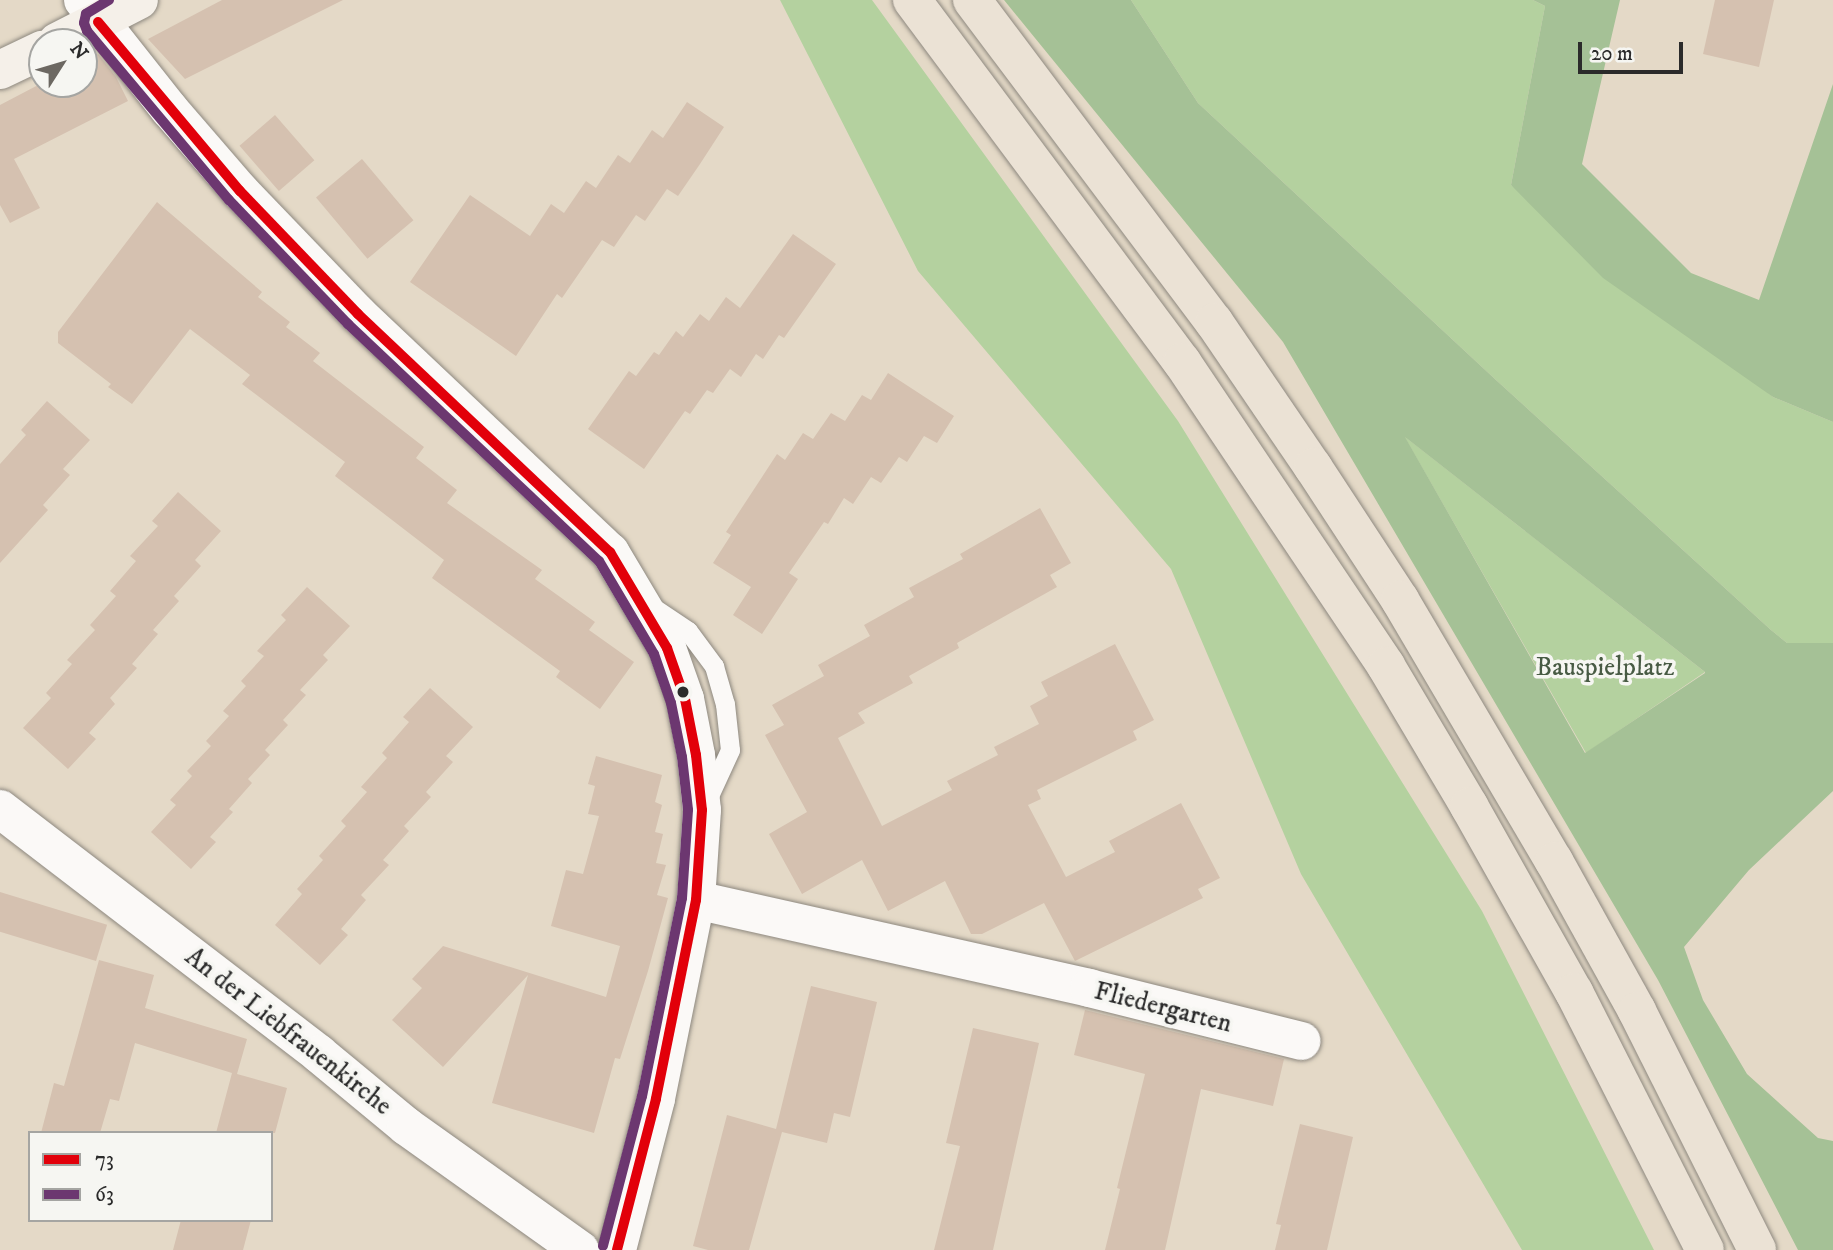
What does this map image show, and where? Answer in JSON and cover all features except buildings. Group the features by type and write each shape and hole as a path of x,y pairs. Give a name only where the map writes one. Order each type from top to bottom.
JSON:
{"highway":[{"path":"912,0 1234,436 1378,655 1516,888 1586,1017 1705,1250"},
{"path":"972,0 1154,238 1263,390 1400,600 1554,861 1637,1011 1757,1250"}],"street":[{"path":"72,28 91,11 138,0"},
{"path":"91,11 240,191 358,314 610,552 667,648 685,698 702,810 696,900 656,1099 617,1250"},
{"path":"0,70 28,57"},
{"name":"An der Liebfrauenkirche","path":"0,808 319,1054 414,1132 580,1250"},
{"name":"Fliedergarten","path":"696,900 1089,988 1302,1041"}],"green space":[{"path":"780,0 872,0 1178,421 1482,911 1654,1250 1522,1250 1301,874 1171,569 918,271"},
{"path":"1004,0 1131,0 1198,103 1496,380 1787,643 1833,643 1833,791 1749,870 1684,947 1703,1000 1747,1074 1818,1138 1833,1141 1833,1250 1798,1250 1658,980 1283,342","holes":["1405,437 1705,672 1585,753"]},
{"path":"1131,0 1533,0 1545,6 1511,185 1773,397 1833,422 1833,643 1787,643 1496,380 1198,103"},
{"path":"1533,0 1620,0 1582,164 1691,273 1759,300 1833,84 1833,422 1773,397 1603,278 1511,185 1545,6"},
{"name":"Bauspielplatz","path":"1404,436 1705,672 1586,753"}],"transit line":[{"name":"63","path":"109,0 86,14 84,23 87,31 229,200 348,324 599,561 654,654 671,703 682,757 688,810 682,898 642,1096 603,1246"},
{"name":"73","path":"98,22 240,191 358,314 610,552 667,648 685,699 696,755 702,810 696,900 656,1099 617,1250"}]}
